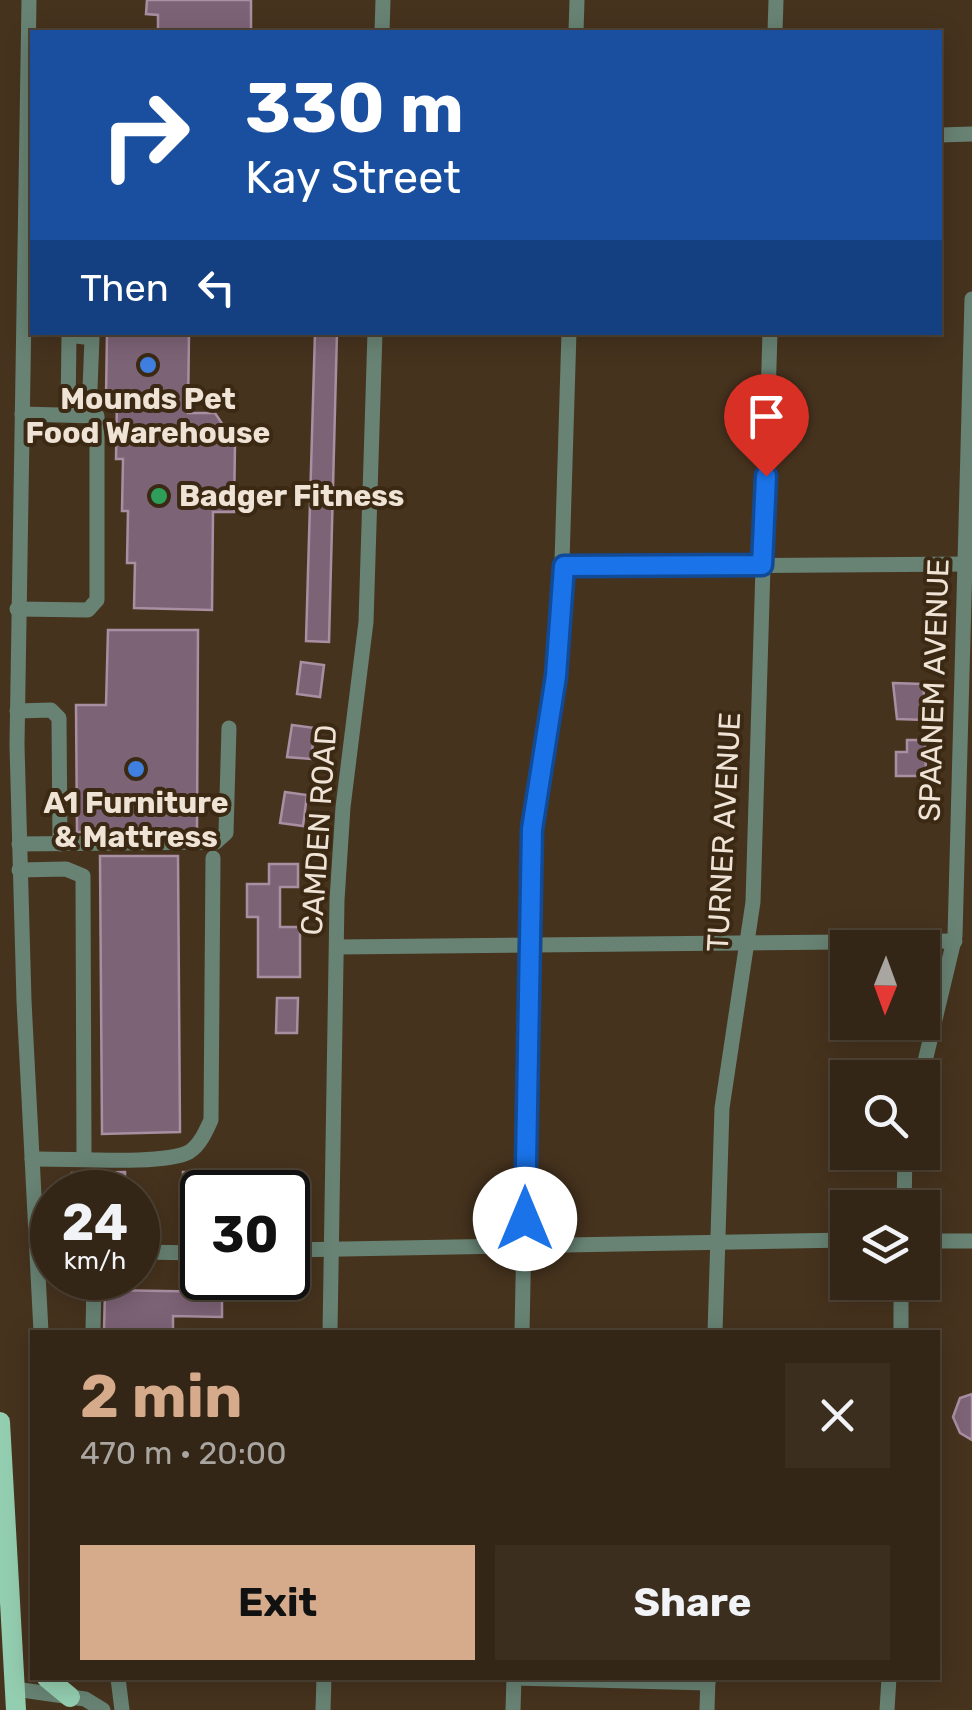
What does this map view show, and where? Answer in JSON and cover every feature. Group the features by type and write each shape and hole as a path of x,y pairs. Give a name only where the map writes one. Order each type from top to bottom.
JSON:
{"main road":[{"path":"0,1422 13,1643 9,1696"},
{"path":"13,1643 30,1662"},
{"path":"50,1680 70,1697"}],"street":[{"path":"29,0 28,265 17,711 34,1170"},
{"path":"382,30 383,0"},
{"path":"576,30 577,0"},
{"path":"775,30 776,0"},
{"path":"942,135 972,134"},
{"name":"SPAANEM AVENUE","path":"925,1060 955,941 969,564 972,299"},
{"path":"68,414 69,335"},
{"path":"75,335 92,338 89,414"},
{"name":"CAMDEN ROAD","path":"330,1330 343,807 366,622 374,335"},
{"path":"522,1330 532,829 556,676 564,566 569,335"},
{"name":"TURNER AVENUE","path":"714,1330 722,1108 750,944 770,335"},
{"path":"17,610 96,606 97,416 22,414"},
{"path":"564,566 969,564"},
{"path":"17,711 51,710 59,718 60,844"},
{"path":"19,844 216,842 226,832 229,728"},
{"path":"32,1158 170,1158 192,1150 211,1120 213,858"},
{"path":"20,870 66,869 83,876 84,1158"},
{"path":"337,947 955,941"},
{"path":"310,1249 830,1240"},
{"path":"940,1241 972,1240"},
{"path":"41,1330 43,1300"},
{"path":"93,1330 94,1300"},
{"path":"901,1300 901,1330"},
{"path":"118,1680 122,1710"},
{"path":"323,1710 324,1680"},
{"path":"513,1710 514,1680"},
{"path":"707,1710 708,1680"},
{"path":"887,1710 889,1680"},
{"path":"9,1696 70,1697 103,1710"}],"building":[{"path":"147,0 251,0 251,30 158,30 158,15 146,14"},
{"path":"107,335 189,335 188,413 215,413 235,443 234,512 213,512 212,610 134,608 135,563 127,563 128,511 122,511 123,459 116,459 117,398 106,397"},
{"path":"315,335 337,335 329,642 306,641"},
{"name":"A1 Furniture & Mattress","path":"108,630 198,630 197,831 77,832 76,705 106,705"},
{"path":"301,662 324,665 320,697 297,694"},
{"path":"893,683 923,684 926,720 897,719"},
{"path":"292,725 315,728 311,759 287,757"},
{"path":"907,740 925,740 926,776 896,776 896,752 907,752"},
{"path":"285,792 307,795 303,826 280,823"},
{"path":"100,856 178,856 180,1132 102,1134"},
{"path":"269,864 298,864 298,887 280,887 280,927 300,927 300,977 258,977 258,917 247,917 247,884 269,884"},
{"path":"277,998 298,998 297,1033 276,1033"},
{"path":"160,1291 180,1291 180,1300 222,1300 222,1317 173,1316 173,1330 104,1330 105,1300 160,1300"},
{"path":"972,1394 972,1440 960,1433 953,1417 960,1398"}],"place":[{"name":"Mounds Pet Food Warehouse","path":"148,365"},
{"name":"Badger Fitness","path":"159,496"},
{"name":"A1 Furniture & Mattress","path":"136,769"}],"route":[{"path":"525,1219 532,829 556,676 564,566 762,565 766,476"}]}
